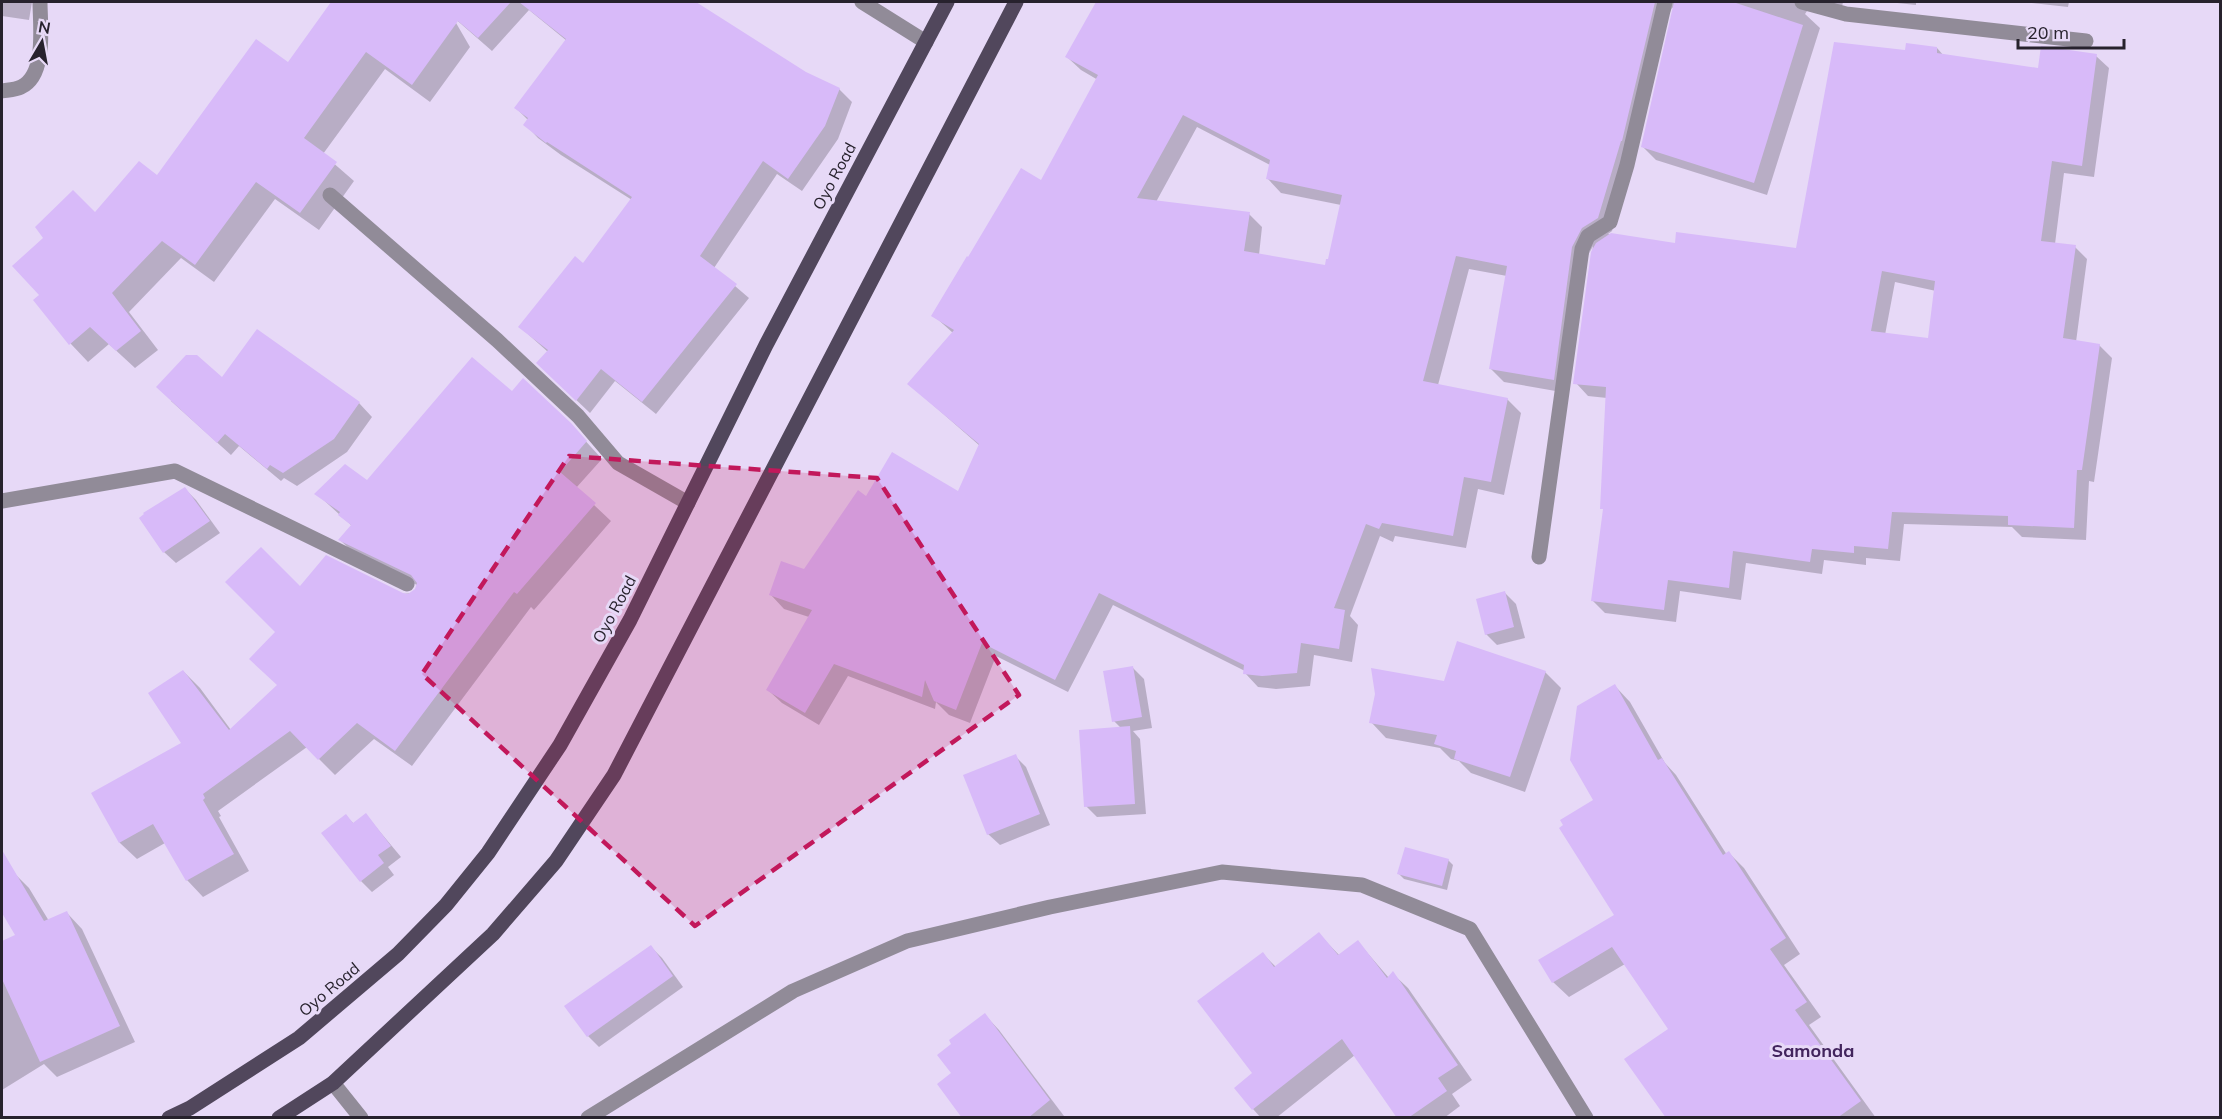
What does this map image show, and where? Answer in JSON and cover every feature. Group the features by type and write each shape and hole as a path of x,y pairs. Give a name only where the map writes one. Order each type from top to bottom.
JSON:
{"main road":[{"name":"Oyo Road","path":"169,1118 190,1108 299,1038 398,954 446,905 488,853 560,745 630,620 766,345 947,2"},
{"path":"279,1118 333,1083 492,934 556,861 614,775 1016,2"}],"street":[{"path":"2,92 21,87 34,73 40,53 40,2"},
{"path":"862,2 926,42"},
{"path":"1539,557 1582,249 1588,236 1610,222 1627,165 1665,2"},
{"path":"1802,2 1846,14 2086,41"},
{"path":"330,195 522,363 578,416 618,464 688,503"},
{"path":"2,501 175,471 407,584"},
{"path":"588,1118 793,991 907,941 1050,907 1222,872 1362,885 1470,929 1583,1116"},
{"path":"333,1083 361,1118"}],"highlighted area":[{"path":"569,456 877,478 1019,695 695,926 422,674"}],"building":[{"path":"331,2 511,2 478,38 458,21 412,85 366,52 304,138 337,162 300,213 256,182 195,265 162,241 112,293 141,331 116,351 90,327 69,345 33,300 39,295 12,266 43,238 35,227 73,190 95,212 139,161 157,175 256,39 288,62"},
{"path":"519,2 696,2 806,72 840,88 825,126 788,179 763,161 700,256 737,284 642,402 601,369 576,401 536,363 548,350 518,327 575,256 583,263 632,197 546,143 523,125 528,118 514,108 566,39"},
{"path":"1096,2 1655,2 1622,141 1598,218 1582,228 1572,247 1554,380 1489,369 1507,266 1456,256 1423,381 1508,398 1491,482 1464,477 1453,536 1382,523 1379,529 1366,524 1334,608 1345,610 1339,649 1301,643 1297,673 1262,676 1243,674 1244,665 1099,593 1055,680 982,643 956,710 934,701 925,680 922,697 834,664 805,713 766,690 812,610 769,595 781,561 804,569 858,490 866,496 892,452 958,491 979,444 907,384 954,330 931,316 1021,168 1041,180 1098,75 1065,57","holes":["1183,115 1270,160 1266,179 1342,195 1325,265 1244,251 1250,212 1137,198"]},
{"path":"1674,2 1733,2 1803,25 1754,183 1641,147"},
{"path":"1834,42 1905,50 1906,43 1937,47 1937,53 2038,68 2041,46 2097,54 2082,166 2052,161 2041,241 2076,245 2063,338 2100,344 2082,470 2077,470 2074,528 2008,525 2008,516 1892,512 1888,549 1854,546 1854,553 1812,549 1810,562 1733,551 1729,588 1668,580 1664,610 1591,601 1603,509 1600,509 1606,387 1573,384 1591,252 1596,243 1611,233 1675,243 1676,232 1796,248","holes":["1882,271 1935,281 1928,338 1871,331"]},
{"path":"257,329 360,402 334,439 283,473 270,465 267,469 225,434 217,443 156,387 186,355 197,355 222,377"},
{"path":"472,357 512,391 523,378 587,441 560,472 596,503 517,594 514,592 395,751 357,723 318,760 290,731 203,794 205,798 203,800 234,854 186,881 153,824 119,843 91,793 181,743 148,693 183,670 229,730 277,685 249,659 275,632 225,582 261,547 300,586 326,555 403,593 408,594 415,589 417,583 411,575 338,540 351,525 338,515 340,512 314,494 345,464 367,480"},
{"path":"185,487 210,521 163,553 139,518 143,513"},
{"path":"1505,591 1514,627 1485,635 1476,599"},
{"path":"1457,641 1546,671 1510,777 1454,759 1456,751 1434,744 1437,735 1369,723 1375,694 1371,668 1444,681"},
{"path":"1133,666 1142,717 1112,722 1103,671"},
{"path":"1615,684 1658,760 1662,758 1723,855 1729,851 1786,938 1770,949 1807,1002 1795,1010 1861,1101 1837,1118 1666,1118 1624,1059 1668,1029 1612,947 1552,983 1538,960 1614,915 1559,828 1563,825 1560,820 1593,800 1570,760 1577,706"},
{"path":"1130,726 1135,804 1084,807 1079,730"},
{"path":"1016,754 1040,814 987,835 963,775"},
{"path":"366,813 391,846 378,855 384,863 360,882 321,833 346,814 353,823"},
{"path":"1405,847 1449,859 1442,886 1397,874"},
{"path":"2,850 44,921 67,911 120,1026 40,1062 2,979 2,941 15,935 2,913"},
{"path":"1319,932 1338,955 1358,940 1387,978 1393,971 1458,1065 1438,1078 1447,1091 1408,1118 1397,1118 1342,1039 1252,1110 1234,1088 1252,1073 1197,1001 1263,952 1274,967"},
{"path":"651,945 673,976 587,1037 564,1006"},
{"path":"985,1013 1050,1100 1028,1118 962,1118 937,1084 951,1073 937,1055 951,1044 949,1040"}],"district":[{"name":"Samonda","path":"1813,1051"}]}
